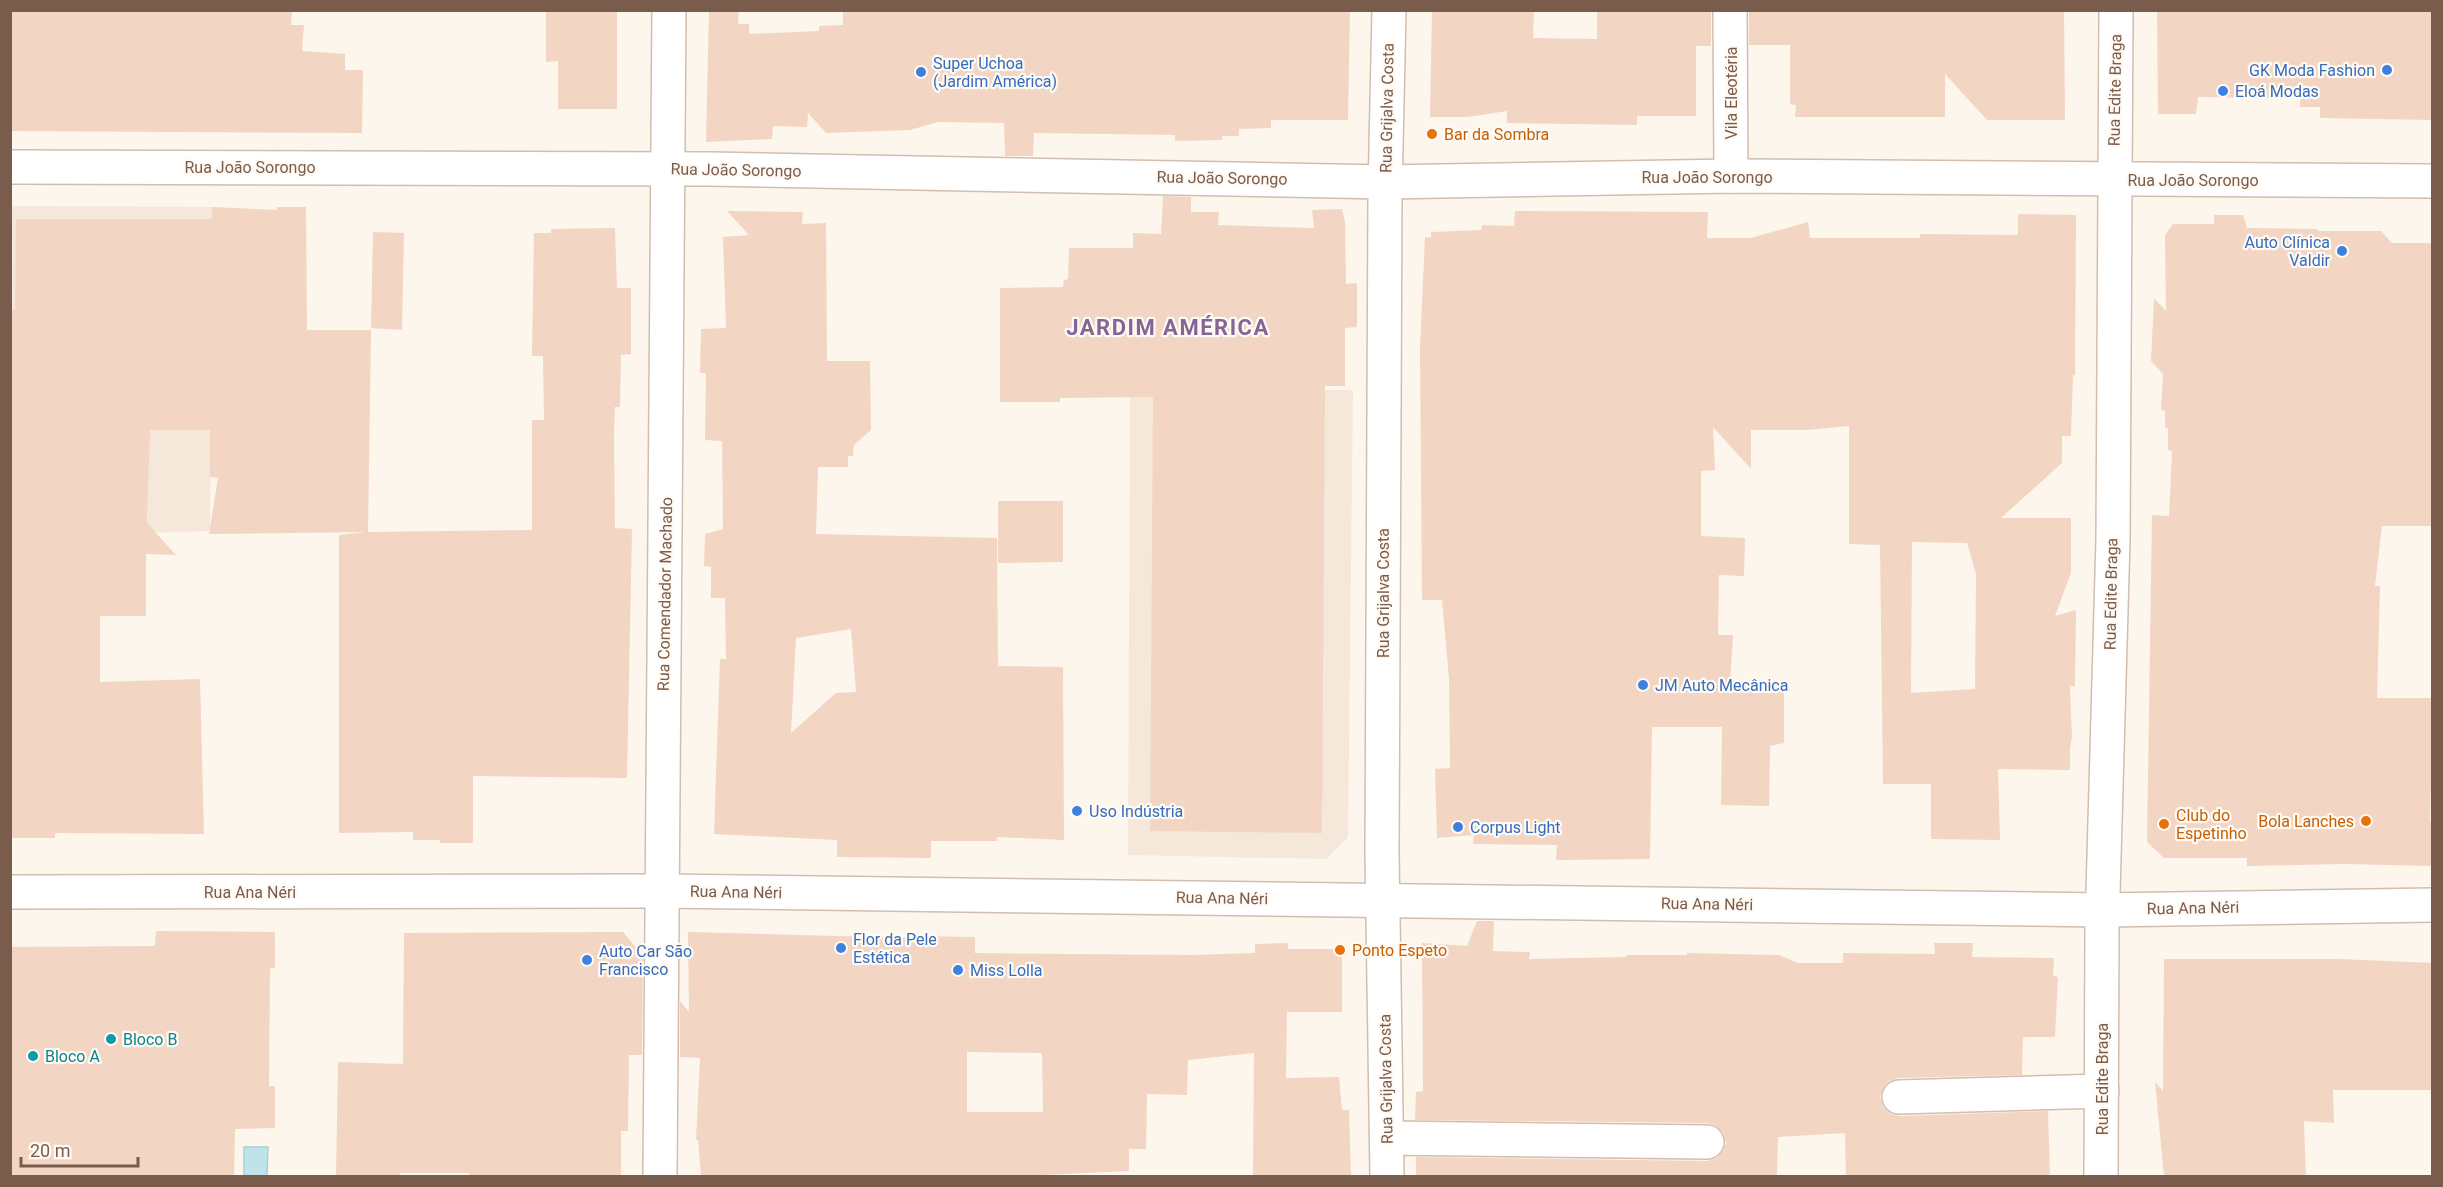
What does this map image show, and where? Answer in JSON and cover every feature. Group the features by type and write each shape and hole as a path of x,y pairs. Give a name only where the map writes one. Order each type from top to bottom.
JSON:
{"street":[{"name":"Rua Comendador Machado","path":"660,1176 669,10"},
{"name":"Rua Grijalva Costa","path":"1387,1176 1382,900 1385,182 1389,10"},
{"name":"Vila Eleotéria","path":"1730,10 1731,176"},
{"name":"Rua Edite Braga","path":"2101,1176 2103,910 2113,539 2116,10"},
{"name":"Rua João Sorongo","path":"10,167 668,169 1385,182 1731,176 2433,181"},
{"name":"Rua Ana Néri","path":"10,892 661,891 2103,910 2433,905"},
{"path":"1899,1097 2102,1091"},
{"path":"1387,1138 1707,1142"}],"shaded area":[{"path":"11,206 212,207 210,531 147,533 149,447 11,442"},
{"path":"1353,390 1348,837 1326,859 1128,855 1130,392"}],"water":[{"path":"244,1147 268,1147 267,1176 244,1176"}],"building":[{"path":"10,10 292,10 291,25 304,25 302,51 345,54 345,70 363,70 362,133 10,131"},
{"path":"546,10 617,10 617,109 558,109 558,61 546,62"},
{"path":"709,10 739,10 738,24 749,24 749,34 819,31 819,26 843,25 843,10 1350,10 1348,120 1271,120 1271,128 1239,129 1239,136 1222,136 1223,140 1175,141 1175,135 1034,133 1033,156 1005,156 1004,123 938,122 910,130 826,133 808,113 807,127 773,126 772,139 706,142"},
{"path":"1432,10 1534,10 1533,38 1597,39 1597,10 1711,10 1711,46 1696,46 1696,116 1637,116 1637,125 1507,123 1507,111 1468,117 1430,117"},
{"path":"1749,10 2064,10 2065,120 1987,120 1945,74 1945,117 1795,117 1796,105 1790,104 1790,45 1749,45"},
{"path":"2157,10 2433,10 2433,120 2320,118 2320,107 2300,107 2300,98 2198,97 2196,114 2158,114"},
{"path":"1163,196 1191,197 1191,212 1219,212 1218,225 1314,228 1312,210 1342,209 1345,222 1346,284 1357,283 1357,327 1345,328 1345,386 1325,386 1322,833 1150,831 1153,397 1060,398 1060,402 1000,402 1000,288 1063,287 1064,280 1068,279 1069,248 1133,248 1133,233 1161,234"},
{"path":"212,207 277,210 277,207 306,207 307,330 371,330 368,532 532,530 532,420 544,420 543,356 532,356 534,233 551,233 551,229 615,228 617,288 631,288 631,354 621,355 620,407 615,407 614,435 615,528 632,529 627,778 473,776 473,843 413,840 413,832 339,833 339,535 366,532 209,534 218,478 210,477 210,430 150,430 147,523 176,555 146,554 146,616 100,616 100,682 200,679 204,834 55,833 55,838 10,838 10,338 11,310 15,310 16,219 212,219"},
{"path":"727,211 803,212 802,224 826,223 827,361 870,361 871,430 854,445 853,456 848,456 848,467 818,467 816,534 997,538 998,666 1063,667 1064,840 997,837 997,841 931,841 931,858 837,857 837,840 714,834 720,659 726,659 725,598 711,598 711,567 704,566 705,534 723,529 722,441 705,440 706,373 700,373 701,329 726,328 723,237 749,235","holes":["851,629 856,692 836,693 791,733 796,638"]},
{"path":"1515,211 1708,212 1707,238 1751,238 1808,222 1810,238 1920,238 1920,234 2018,235 2018,214 2076,215 2075,375 2073,375 2071,436 2062,436 2062,463 2001,518 2071,518 2071,573 2055,616 2076,610 2075,686 2070,686 2072,738 2070,770 1998,769 2000,840 1931,839 1931,784 1883,784 1880,545 1849,544 1849,426 1807,430 1751,430 1751,469 1713,427 1715,470 1701,471 1701,536 1745,538 1744,576 1719,575 1718,635 1733,635 1730,683 1784,688 1784,743 1770,746 1769,806 1721,805 1722,727 1652,727 1650,859 1556,860 1557,845 1473,844 1474,835 1437,838 1435,769 1450,768 1449,679 1442,600 1422,600 1420,348 1425,237 1431,238 1431,232 1481,230 1482,225 1514,226","holes":["1912,542 1967,543 1976,574 1975,689 1911,693"]},
{"path":"2214,215 2243,215 2247,228 2381,231 2392,243 2433,243 2433,526 2382,526 2375,586 2380,586 2377,698 2433,698 2430,822 2433,822 2433,866 2343,864 2247,866 2247,858 2164,858 2147,842 2152,515 2169,516 2172,451 2168,450 2165,411 2161,410 2163,374 2151,361 2154,298 2166,311 2165,235 2173,224 2214,224"},
{"path":"373,232 404,233 402,330 371,328"},
{"path":"998,501 1063,501 1063,562 998,563"},
{"path":"1477,921 1494,921 1493,951 1530,952 1529,959 1687,955 1687,953 1779,955 1798,963 1843,963 1843,953 1935,954 1934,943 1973,943 1972,957 2054,958 2053,976 2058,977 2055,1037 2023,1037 2022,1075 1898,1078 1889,1081 1880,1097 1883,1107 1891,1114 1900,1116 2048,1111 2050,1176 1846,1176 1845,1133 1778,1137 1777,1176 1416,1176 1416,1157 1707,1161 1717,1158 1726,1143 1723,1132 1707,1123 1415,1120 1416,1092 1423,1091 1422,943 1467,946"},
{"path":"156,931 275,932 275,968 270,968 269,1086 275,1086 275,1128 235,1129 234,1176 10,1176 10,947 155,946"},
{"path":"623,932 643,956 642,1055 629,1055 628,1131 621,1131 621,1176 469,1176 469,1173 400,1173 400,1176 336,1176 338,1062 403,1064 404,933"},
{"path":"688,932 916,938 916,936 975,937 975,953 1192,955 1255,953 1255,944 1288,943 1288,949 1342,949 1342,1012 1287,1012 1286,1078 1339,1077 1342,1110 1349,1110 1351,1176 1253,1176 1254,1053 1188,1060 1187,1095 1147,1094 1146,1149 1129,1149 1129,1171 1021,1176 701,1176 698,1140 696,1140 700,1058 680,1057 680,1001 689,1012","holes":["967,1052 1042,1053 1043,1112 967,1112"]},
{"path":"2164,959 2339,959 2433,963 2433,1090 2333,1090 2334,1123 2304,1121 2306,1176 2164,1176 2155,1082 2163,1091"}],"place":[{"name":"GK Moda Fashion","path":"2387,70"},
{"name":"Super Uchoa (Jardim América)","path":"921,72"},
{"name":"Eloá Modas","path":"2223,91"},
{"name":"Bar da Sombra","path":"1432,134"},
{"name":"Auto Clínica Valdir","path":"2342,251"},
{"name":"JM Auto Mecânica","path":"1643,685"},
{"name":"Uso Indústria","path":"1077,811"},
{"name":"Bola Lanches","path":"2366,821"},
{"name":"Club do Espetinho","path":"2164,824"},
{"name":"Corpus Light","path":"1458,827"},
{"name":"Flor da Pele Estética","path":"841,948"},
{"name":"Ponto Espeto","path":"1340,950"},
{"name":"Auto Car São Francisco","path":"587,960"},
{"name":"Miss Lolla","path":"958,970"},
{"name":"Bloco B","path":"111,1039"},
{"name":"Bloco A","path":"33,1056"}],"district":[{"name":"JARDIM AMÉRICA","path":"1168,327"}]}
